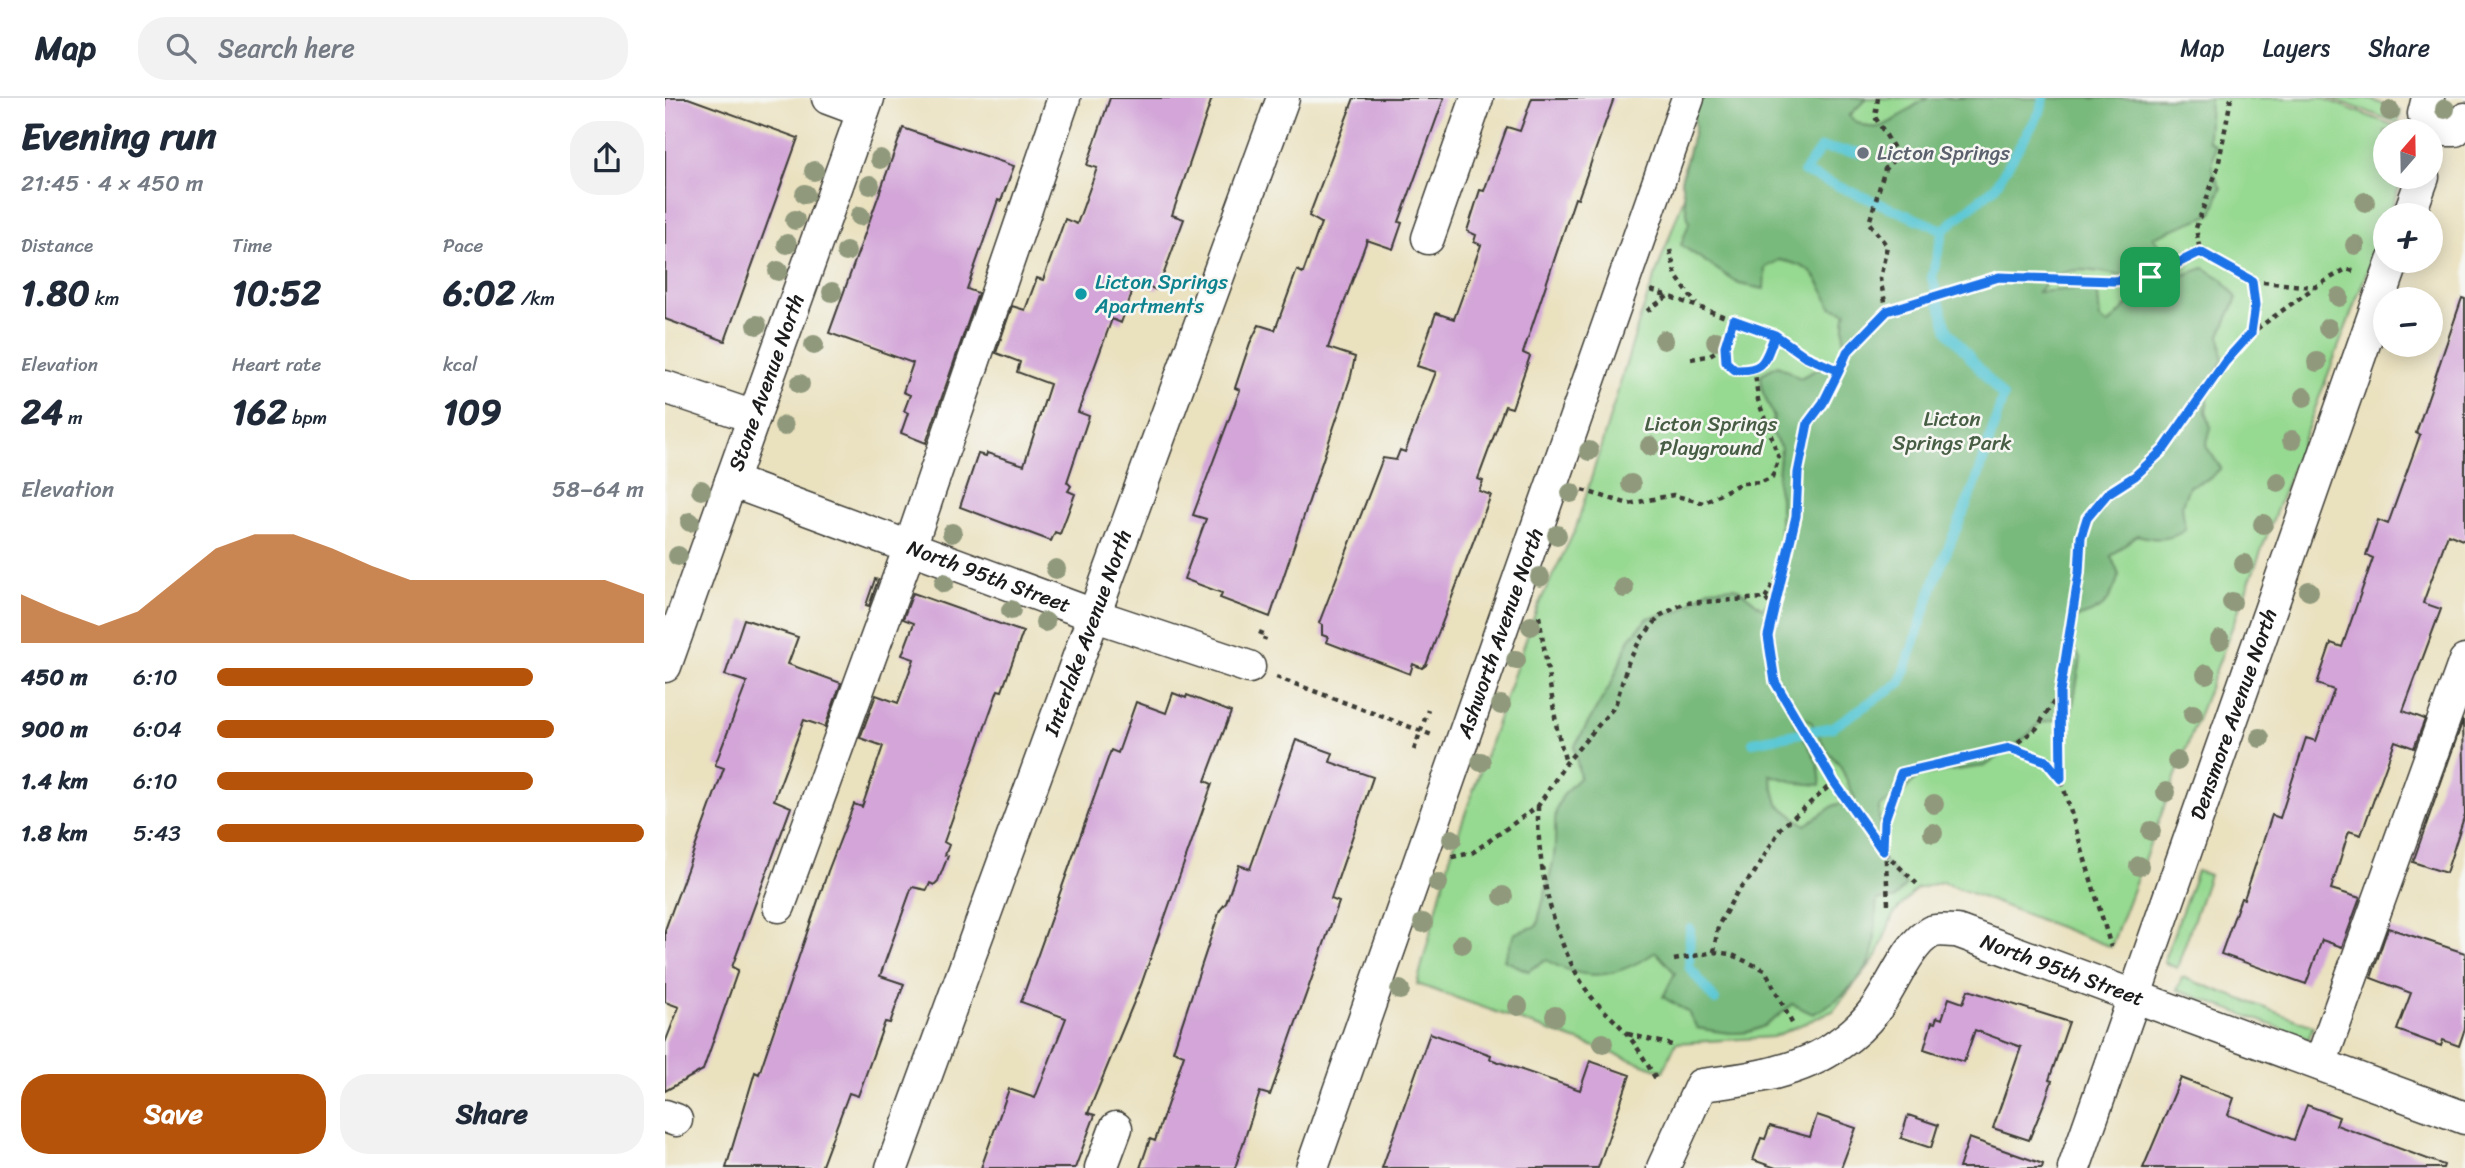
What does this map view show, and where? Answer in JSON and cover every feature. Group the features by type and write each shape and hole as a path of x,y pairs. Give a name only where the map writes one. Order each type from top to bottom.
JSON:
{"street":[{"path":"828,98 866,105"},
{"path":"779,906 911,547 1063,98"},
{"name":"Interlake Avenue North","path":"892,1168 1096,616 1283,98"},
{"path":"1428,238 1477,98"},
{"name":"Ashworth Avenue North","path":"1312,1168 1646,295 1688,98"},
{"path":"2462,98 2465,103"},
{"path":"2423,100 2425,120 2445,135"},
{"name":"Stone Avenue North","path":"665,666 866,105"},
{"name":"Densmore Avenue North","path":"2074,1168 2388,273"},
{"path":"665,387 754,417"},
{"name":"North 95th Street","path":"731,481 1096,616 1257,670"},
{"path":"2320,1064 2465,661"},
{"name":"North 95th Street","path":"1663,1168 1701,1085 1781,1071 1822,1055 1840,1043 1875,1010 1912,951 1933,931 1957,931 2465,1118"},
{"path":"1101,1168 1116,1128"}],"path":[{"path":"1878,98 1875,117 1898,155 1885,169 1868,223 1887,246 1880,279 1887,311"},
{"path":"2200,252 2196,228 2218,167 2231,98"},
{"path":"1670,248 1676,276 1696,304"},
{"path":"1918,885 1883,851 1853,809 1775,682 1768,636 1796,516 1798,473 1808,423 1823,403 1847,352 1887,311 1999,277 2113,281 2150,277 2200,252"},
{"path":"2200,252 2252,281 2315,287"},
{"path":"2111,947 2061,779 2060,693 2074,614 2081,537 2087,518 2107,494 2135,476 2164,449 2225,362 2251,333 2315,287 2346,269 2373,270"},
{"path":"2251,333 2255,305 2252,281"},
{"path":"1646,295 1696,304 1775,335 1805,356 1839,371"},
{"path":"1733,320 1725,346 1726,362 1735,370 1755,371 1762,366 1775,335"},
{"path":"1691,359 1708,356 1725,346"},
{"path":"1580,490 1629,504 1673,495 1703,503 1741,483 1762,482 1772,477 1779,458 1758,400 1755,371"},
{"path":"1765,598 1784,567"},
{"path":"1765,598 1775,611"},
{"path":"1450,857 1472,853 1538,806 1566,763 1615,706 1627,663 1640,640 1661,615 1685,603 1765,598"},
{"path":"1537,608 1544,633 1557,729 1566,763"},
{"path":"1257,670 1421,731"},
{"path":"1888,904 1883,851 1884,822 1901,773 2010,748 2036,729 2060,693"},
{"path":"1414,750 1428,709"},
{"path":"2010,748 2046,761 2061,779"},
{"path":"1714,952 1718,926 1781,828 1834,782"},
{"path":"1538,806 1537,844 1550,902 1565,947 1586,990 1605,1014 1628,1034 1656,1079"},
{"path":"1674,960 1714,952 1730,954 1765,970 1794,1027"},
{"path":"1628,1034 1672,1045"}],"green space":[{"path":"1692,98 1867,98 1849,116 1860,124 1871,127 1890,123 1928,98 2210,98 2208,140 2215,145 2212,169 2221,188 2212,214 2153,237 2168,257 2162,276 2129,277 2081,270 2066,272 2052,279 2038,292 2085,288 2098,295 2100,319 2108,325 2134,299 2161,291 2163,282 2204,268 2222,279 2237,298 2220,335 2223,359 2210,384 2206,411 2211,428 2206,446 2221,468 2209,479 2189,486 2182,505 2185,530 2162,538 2137,535 2111,556 2119,575 2108,600 2098,610 2072,619 2067,638 2081,659 2071,716 2040,723 2024,739 1985,766 1919,775 1903,792 1879,807 1880,856 1906,885 1894,899 1877,900 1874,945 1867,966 1842,995 1813,1014 1792,1004 1769,1023 1749,1032 1739,1033 1697,1028 1688,1012 1663,997 1675,973 1656,952 1615,972 1589,975 1561,968 1546,960 1528,971 1504,960 1515,933 1537,926 1553,862 1557,808 1568,789 1580,777 1574,747 1612,682 1630,638 1648,618 1680,611 1709,589 1736,587 1762,608 1772,599 1780,554 1780,497 1777,483 1781,448 1769,429 1774,418 1762,390 1761,374 1778,365 1800,378 1840,358 1842,352 1846,312 1831,307 1818,280 1807,269 1779,260 1765,268 1764,289 1739,284 1681,245 1689,223 1681,180 1695,127","holes":["1802,717 1811,722 1827,751 1840,765 1855,799 1835,805 1805,825 1778,804 1770,775 1798,783 1820,785 1816,759 1794,720"]},
{"name":"Licton Springs Park","path":"1720,98 2322,98 2377,119 2373,119 2373,189 2399,189 2393,203 2373,203 2373,256 2111,947 1942,882 1916,889 1893,915 1877,956 1833,1011 1773,1037 1676,1043 1663,1071 1417,984 1450,857 1537,608 1576,528 1641,315"},
{"path":"2330,98 2367,98 2401,111 2399,119 2387,119"},
{"path":"2197,871 2209,875 2177,968 2165,963 2165,957"},
{"path":"2182,977 2313,1026 2309,1039 2177,990"}],"building":[{"path":"665,98 688,98 798,138 725,341 665,319"},
{"path":"1110,98 1212,98 1172,215 1184,219 1157,290 1136,282 1121,323 1112,319 1078,412 1089,416 1067,482 1071,486 1068,491 1075,494 1060,534 1055,532 1051,541 960,507 978,454 986,456 987,453 1024,465 1050,384 1017,372 1020,362 996,353 1012,306 1025,310 1037,278 1043,280 1065,219 1077,224 1097,168 1087,165"},
{"path":"1354,98 1444,98 1399,222 1402,223 1393,249 1367,240 1328,348 1355,357 1351,376 1270,617 1220,598 1222,593 1184,579 1206,519 1193,515 1240,390 1235,388 1250,343 1259,325 1275,330 1297,270 1303,273 1321,223 1309,216"},
{"path":"1532,98 1614,98 1578,199 1575,198 1523,353 1530,356 1512,408 1505,406 1478,479 1483,481 1479,491 1491,495 1426,665 1422,668 1413,664 1410,674 1326,642 1328,637 1322,635 1322,625 1319,623 1383,458 1396,460 1400,450 1405,452 1436,372 1417,366 1436,313 1454,319 1481,245 1474,242 1476,235 1467,231 1480,190 1484,191 1507,127 1520,131"},
{"path":"903,128 1014,166 1001,201 998,200 967,289 978,293 926,443 901,433 908,413 904,411 910,395 903,392 913,363 829,333"},
{"path":"2462,298 2465,299 2465,541 2448,534 2423,603 2441,609 2403,711 2425,719 2414,748 2395,741 2361,835 2349,831 2331,889 2360,898 2342,947 2322,940 2306,984 2221,954 2241,898 2244,899 2272,815 2280,818 2306,738 2316,741 2334,690 2317,684 2331,643 2342,647 2373,558 2366,555 2378,520 2388,524 2420,435 2416,433"},
{"path":"875,579 878,580 869,606 866,605"},
{"path":"913,593 1023,632 1002,691 998,690 944,842 949,845 945,855 948,856 938,881 934,885 930,883 927,890 912,887 880,976 904,984 890,1023 885,1022 858,1096 849,1093 821,1168 726,1168 755,1072 759,1074 828,871 854,804 862,807 883,746 860,738 876,695 898,703 914,659 902,655 914,623 903,619"},
{"path":"744,619 798,637 788,664 841,683 825,727 804,720 774,800 791,807 732,967 738,970 703,1070 665,1091 665,1043 679,1007 665,1002 665,930 724,768 715,765 747,682 725,675"},
{"path":"1173,693 1186,698 1187,695 1231,712 1205,781 1212,784 1141,985 1088,1113 1095,1115 1075,1168 981,1168 1009,1089 1035,1098 1066,1018 1021,1002 1111,750 1118,753 1136,702 1166,713"},
{"path":"2463,720 2465,814 2446,873 2413,862"},
{"path":"1296,740 1333,753 1330,762 1373,777 1331,899 1339,902 1270,1095 1260,1092 1235,1168 1140,1168 1150,1139 1155,1141 1184,1055 1173,1051 1220,910 1226,903 1239,865 1250,869"},
{"path":"2388,928 2465,953 2465,1028 2459,1046 2443,1040 2441,1046 2397,1030 2411,993 2371,978"},
{"path":"1968,990 2069,1022 2049,1080 2052,1081 2029,1140 1993,1128 2021,1047 1975,1030 1964,1062 1924,1049 1932,1022 1935,1023 1937,1017 1942,1019 1949,998 1963,1003"},
{"path":"1430,1033 1491,1055 1490,1059 1580,1090 1590,1061 1630,1075 1598,1168 1382,1168"},
{"path":"2181,1078 2234,1098 2228,1115 2294,1140 2307,1105 2339,1117 2336,1125 2444,1165 2443,1168 2143,1168"},
{"path":"1817,1115 1856,1128 1841,1168 1776,1168 1753,1160 1761,1138 1765,1139 1770,1126 1810,1137"},
{"path":"1908,1115 1938,1125 1931,1148 1901,1138"},
{"path":"1969,1138 2043,1164 2042,1168 1959,1168"}],"waterway":[{"path":"1943,230 1995,187 2040,112 2044,98"},
{"path":"1753,742 1833,727 1901,682 1936,577 1978,477 2003,397 1948,331 1932,278 1943,230 1804,172 1821,148 1863,153"},
{"path":"1690,929 1689,967 1715,1000"}],"place":[{"name":"Licton Springs","path":"1863,153"},
{"name":"Licton Springs Apartments","path":"1081,294"}],"route":[{"path":"2150,277 2113,281 1999,277 1887,311 1861,341 1847,352 1839,371 1805,356 1775,335 1733,320 1725,346 1726,362 1735,370 1755,371 1762,366 1775,335 1805,356 1839,371 1823,403 1808,423 1803,440 1796,516 1768,636 1775,682 1834,782 1883,851 1884,822 1893,789 1901,773 1987,751 2010,748 2046,761 2061,779 2060,693 2072,628 2079,573 2078,553 2087,518 2107,494 2135,476 2164,449 2225,362 2251,333 2255,305 2252,281 2200,252 2150,277"}],"park label":[{"name":"Licton Springs Playground","path":"1711,436"}]}
